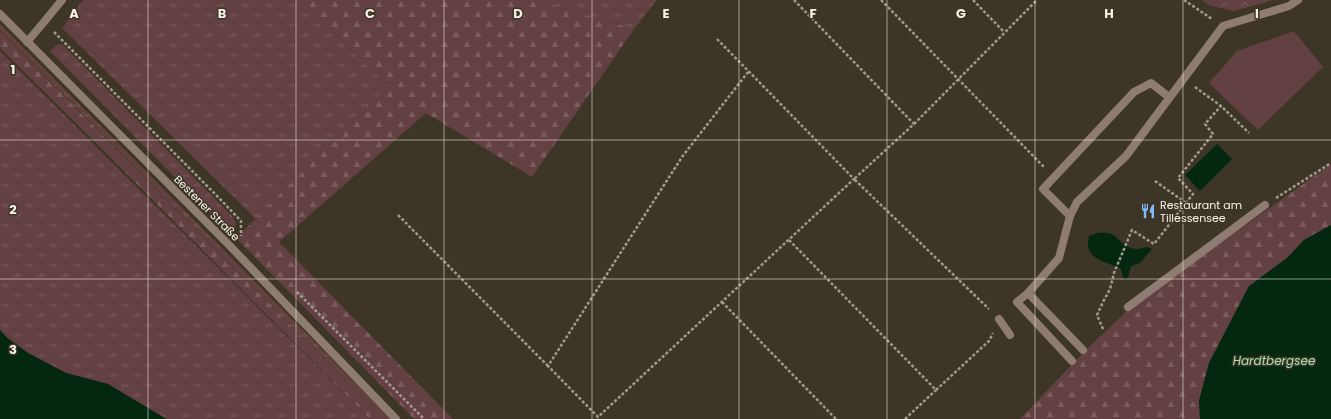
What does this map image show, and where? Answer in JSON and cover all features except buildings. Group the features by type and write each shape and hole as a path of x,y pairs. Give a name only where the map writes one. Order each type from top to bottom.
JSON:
{"street":[{"path":"27,42 62,0"},
{"path":"1072,361 1017,302 1028,293 1059,258 1070,216 1076,202 1126,156 1223,26 1289,6 1298,0"},
{"name":"Bestener Straße","path":"0,14 229,245 396,419"},
{"path":"1070,216 1043,189 1134,92 1151,83 1169,98"},
{"path":"1128,307 1264,205"},
{"path":"1028,293 1083,350"},
{"path":"999,320 1010,335"}],"path":[{"path":"794,0 914,124"},
{"path":"881,0 1054,178"},
{"path":"973,0 1004,32"},
{"path":"398,216 599,418 914,124 1037,0"},
{"path":"1184,0 1223,26"},
{"path":"39,28 55,33 221,200 241,221 241,237"},
{"path":"717,39 854,179 999,320 989,341 905,419"},
{"path":"548,366 682,157 748,72"},
{"path":"1183,79 1221,106 1249,133"},
{"path":"1103,329 1097,316 1102,302 1110,289 1114,273 1132,230 1154,244 1193,194 1178,178 1213,134 1206,124 1221,106"},
{"path":"1264,205 1331,164"},
{"path":"1155,181 1186,203"},
{"path":"789,240 936,390"},
{"path":"296,292 424,419"},
{"path":"722,302 836,419"}],"green space":[{"path":"83,0 301,0 389,86 256,219 62,28"},
{"path":"301,0 533,0 634,29 532,177 426,113 279,242 453,419 414,419 236,238 389,86"},
{"path":"533,0 657,0 634,29"},
{"path":"1202,0 1274,0 1234,11 1211,6"},
{"path":"0,24 391,419 383,419 0,30"},
{"path":"0,31 383,419 370,419 0,48"},
{"path":"1294,31 1323,67 1258,130 1209,83 1237,51"},
{"path":"58,44 63,45 233,217 236,224 234,229 229,232 50,51"},
{"path":"0,51 370,419 167,419 108,384 66,373 28,353 7,337 0,330"},
{"path":"1331,164 1331,225 1304,240 1287,258 1249,286 1209,363 1199,401 1200,419 1020,419 1085,351 1130,308"}],"water":[{"path":"1217,144 1232,159 1200,191 1185,175"},
{"name":"Hardtbergsee","path":"1331,225 1331,419 1200,419 1199,401 1209,363 1249,286 1287,258 1304,240"},
{"path":"1097,233 1111,234 1126,246 1132,248 1139,249 1146,247 1152,249 1140,263 1131,266 1128,277 1125,280 1120,268 1096,258 1089,250 1089,236"},
{"path":"0,330 7,338 28,353 66,373 108,384 166,419 0,419"}],"place":[{"name":"Restaurant am Tillessensee","path":"1148,211"}]}
